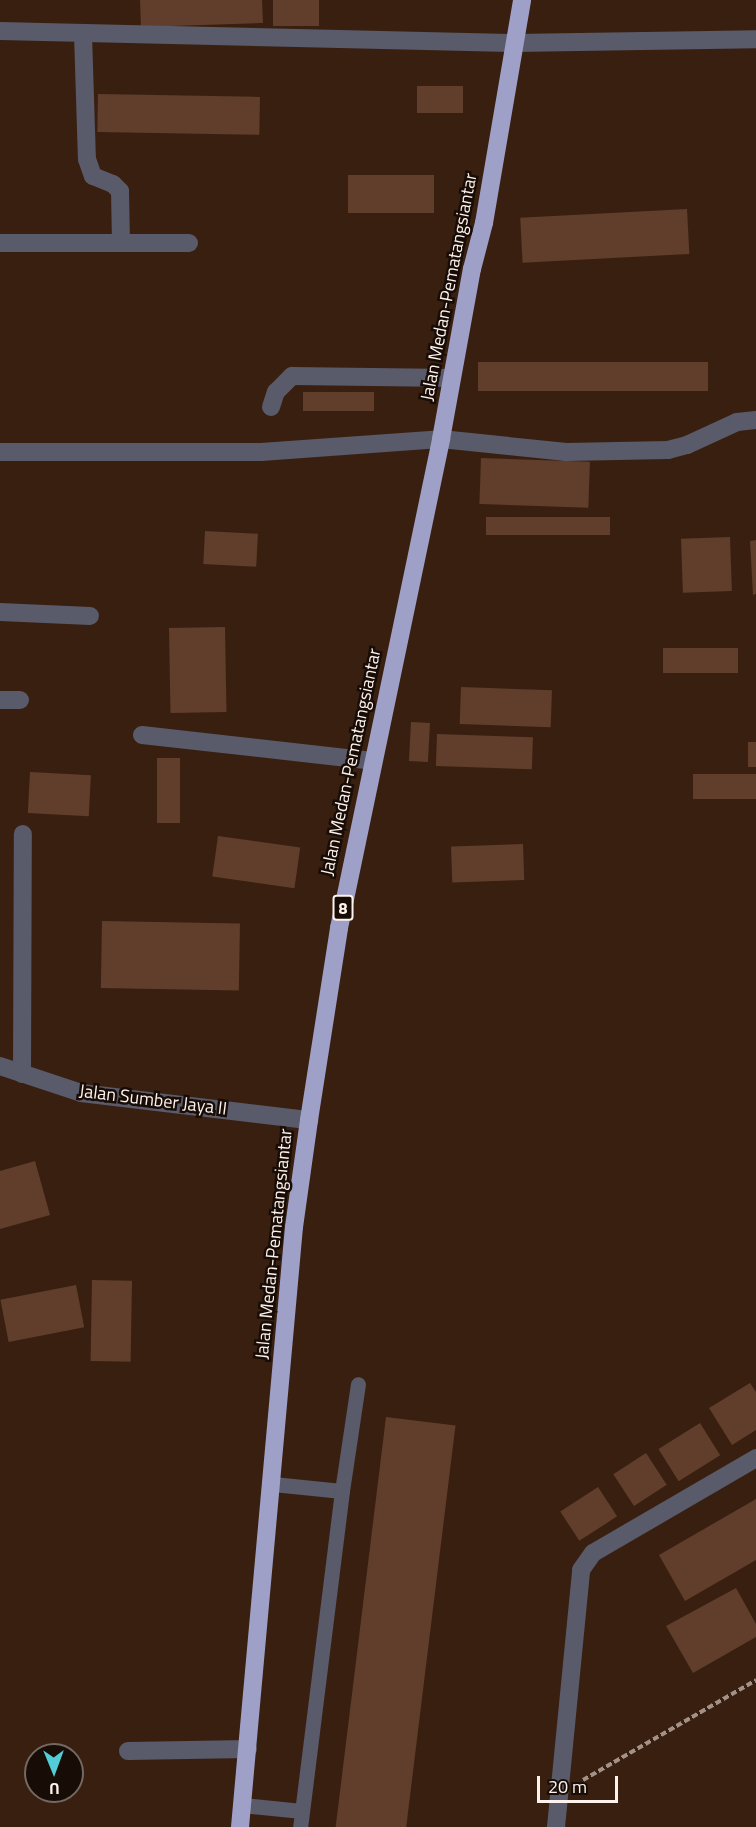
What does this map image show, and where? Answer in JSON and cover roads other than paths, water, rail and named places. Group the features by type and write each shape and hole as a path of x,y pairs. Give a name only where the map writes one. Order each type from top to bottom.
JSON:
{"highway":[{"name":"Jalan Medan-Pematangsiantar","path":"240,1827 273,1484 294,1227 309,1120 339,928 441,439 472,269 484,223 522,0"}],"street":[{"path":"0,31 514,43 756,39"},
{"path":"83,34 87,159 93,176 113,184 120,191 121,243"},
{"path":"0,243 189,243"},
{"path":"271,407 276,392 292,376 452,378"},
{"path":"0,452 261,452 441,439 566,452 668,450 687,445 737,422 756,420"},
{"path":"0,612 90,616"},
{"path":"0,700 20,700"},
{"path":"142,735 373,761"},
{"path":"22,1074 23,834"},
{"name":"Jalan Sumber Jaya II","path":"0,1066 81,1093 309,1120"},
{"path":"556,1827 581,1570 593,1553 756,1458"},
{"path":"128,1751 248,1749"}],"lane":[{"path":"243,1805 301,1819 342,1491 358,1384"},
{"path":"273,1484 342,1491"}]}
